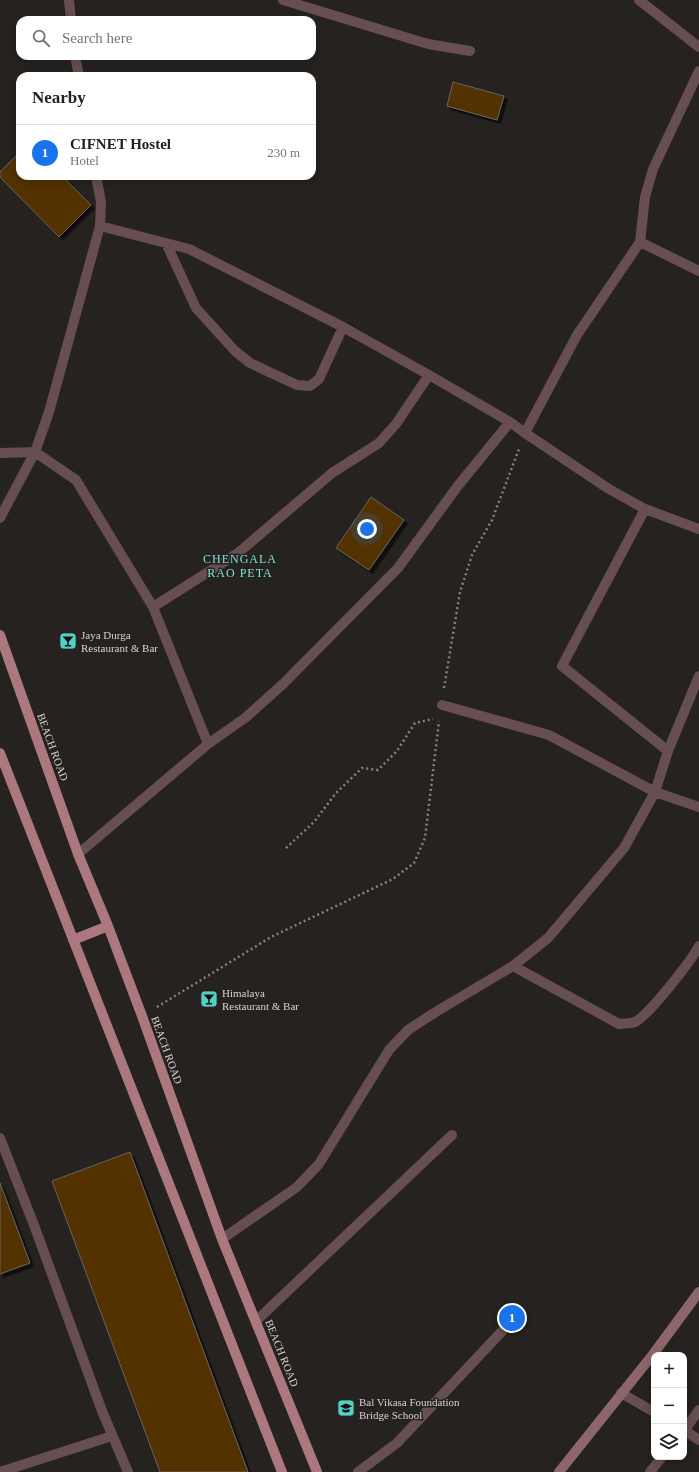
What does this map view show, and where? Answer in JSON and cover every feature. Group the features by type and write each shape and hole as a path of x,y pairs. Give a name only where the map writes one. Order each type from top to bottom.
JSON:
{"main road":[{"name":"BEACH ROAD","path":"0,635 78,854 108,926 142,1016 222,1239 317,1472"},
{"path":"0,753 282,1472"},
{"path":"73,940 108,926"}],"street":[{"path":"69,0 71,16"},
{"path":"283,0 428,44 470,51"},
{"path":"639,0 699,47"},
{"path":"76,60 77,72"},
{"path":"525,433 577,335 640,242 645,197 653,169 698,77"},
{"path":"0,518 35,452 49,412 100,226 101,202 97,180"},
{"path":"100,226 189,249 343,327 429,375 510,422 609,489 645,509 699,529"},
{"path":"640,242 699,271"},
{"path":"166,243 196,308 235,351 250,363 297,385 310,386 319,379 343,327"},
{"path":"153,607 238,553 332,474 379,443 396,424 429,375"},
{"path":"78,854 208,744 245,718 283,684 398,568 457,487 510,422"},
{"path":"0,453 35,452 76,480 153,607 208,744"},
{"path":"645,509 562,666 668,751"},
{"path":"222,1239 297,1187 318,1164 390,1050 408,1030 513,966 548,938 624,848 655,792 668,751 699,676"},
{"path":"442,704 549,735 655,792 699,807"},
{"path":"513,966 619,1024 634,1023 651,1008 693,957 699,946"},
{"path":"256,1321 452,1136"},
{"path":"0,1138 34,1225 112,1436 128,1472"},
{"path":"559,1472 621,1392 654,1353 699,1292"},
{"path":"358,1472 397,1443 506,1327"},
{"path":"621,1392 651,1410"},
{"path":"687,1426 699,1410"},
{"path":"687,1432 699,1440"},
{"path":"0,1472 112,1436"},
{"path":"650,1472 660,1460"}],"path":[{"path":"442,704 460,592 472,555 492,520 525,433"},
{"path":"142,1016 271,937 393,879 414,863 426,838 439,718 415,722 397,751 378,770 362,768 336,793 314,822 286,848"}],"building":[{"path":"453,82 504,96 497,120 447,106"},
{"path":"16,156 16,180 66,180 91,205 59,237 0,177 0,172"},
{"path":"371,497 404,520 369,570 336,548"},
{"path":"130,1152 248,1472 160,1472 52,1181"},
{"path":"0,1183 30,1263 0,1274"}],"place":[{"name":"Jaya Durga Restaurant & Bar","path":"68,641"},
{"name":"Himalaya Restaurant & Bar","path":"209,999"},
{"name":"CIFNET Hostel","path":"512,1318"},
{"name":"Bal Vikasa Foundation Bridge School","path":"346,1408"}],"district":[{"name":"CHENGALA RAO PETA","path":"240,566"}]}
